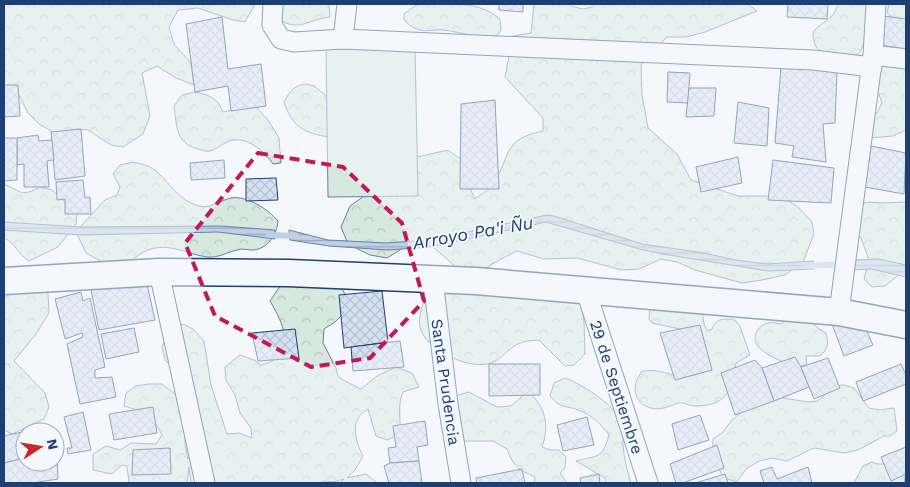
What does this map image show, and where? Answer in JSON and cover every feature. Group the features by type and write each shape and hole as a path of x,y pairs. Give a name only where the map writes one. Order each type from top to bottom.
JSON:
{"main road":[{"path":"4,280 159,272 289,273 476,281 839,312 906,324"}],"street":[{"path":"272,4 272,25 281,39 294,42 343,39 803,60 873,61 906,59"},
{"path":"343,39 347,4"},
{"path":"839,312 873,61 876,4"},
{"path":"159,272 184,380 204,483"},
{"name":"Santa Prudencia","path":"434,280 448,404 461,483"},
{"name":"29 de Septiembre","path":"586,291 648,483"}],"highlighted area":[{"path":"258,153 343,167 402,223 424,301 370,358 311,367 215,316 185,243"}],"green space":[{"path":"4,4 253,4 254,6 245,22 233,20 198,8 178,10 169,27 174,44 191,63 194,85 176,78 157,66 142,73 150,116 143,134 123,147 111,145 88,130 77,129 60,136 39,124 28,113 19,95 4,88"},
{"path":"265,4 329,4 330,17 292,25 277,17"},
{"path":"418,4 462,4 482,9 500,19 501,30 498,35 483,37 443,30 420,30 411,26 404,19 404,14"},
{"path":"534,4 570,4 571,6 583,9 592,7 595,4 748,4 757,11 705,32 686,37 667,37 641,65 642,95 648,128 677,154 691,180 738,196 779,196 797,206 812,222 814,234 803,262 785,275 742,283 695,270 677,262 661,259 639,269 622,270 577,258 544,259 517,251 478,273 456,267 432,246 408,245 387,258 370,255 348,244 341,227 350,206 417,157 448,150 462,160 464,176 475,199 492,186 509,150 514,144 520,139 543,131 543,118 505,77 513,36 531,33"},
{"path":"838,4 868,4 865,40 855,58 824,53 819,50 814,41 814,31 831,17"},
{"path":"889,4 906,4 906,23 895,20 887,13"},
{"path":"415,48 418,196 328,197 326,49"},
{"path":"867,62 899,65 906,68 906,130 893,136 869,138 864,125 877,113 882,103 878,92 864,80"},
{"path":"307,84 314,86 326,96 329,137 306,131 295,123 287,111 284,102 290,92 296,87"},
{"path":"195,92 212,98 219,104 223,112 254,105 268,120 279,138 281,163 273,164 257,147 246,141 228,141 208,151 185,143 178,133 174,106 182,95"},
{"path":"133,162 155,170 180,196 192,204 203,207 227,199 237,198 257,204 278,221 274,236 267,244 258,249 239,249 215,257 201,256 166,247 143,252 123,269 102,262 86,253 77,234 80,227 105,200 117,195 120,187 113,174 120,165"},
{"path":"4,184 25,193 40,187 52,190 77,214 76,224 58,247 29,261 4,238"},
{"path":"869,202 906,202 906,269 885,286 872,287 864,279 869,260 861,238 845,230 853,205"},
{"path":"283,282 339,284 345,294 347,310 335,322 324,329 323,343 338,376 343,380 361,389 377,376 396,367 412,373 419,387 403,392 400,407 400,434 387,440 376,436 368,409 358,418 355,430 363,456 355,470 347,478 366,474 377,483 340,483 344,479 321,483 191,483 189,467 187,483 129,483 127,466 122,465 112,474 93,470 93,454 106,446 120,450 131,443 156,444 162,435 155,423 147,415 124,406 126,393 136,386 162,384 175,394 185,412 185,445 188,459 197,445 184,379 165,360 162,347 169,330 183,324 193,329 204,341 211,385 227,434 239,433 252,438 251,428 240,413 235,395 226,380 225,367 240,355 254,360 261,365 274,360 281,353 284,346 283,330 278,315 270,301"},
{"path":"29,285 48,293 49,313 36,334 14,361 45,393 49,407 44,419 38,422 15,422 15,433 12,434 4,430 4,287"},
{"path":"447,288 581,303 584,321 585,354 574,365 565,366 539,340 519,344 495,361 482,365 460,361 449,356 430,343 423,335 420,327 421,309 428,293"},
{"path":"650,305 702,311 707,331 712,329 713,325 718,321 725,319 735,320 740,326 750,355 736,363 729,389 720,400 705,405 692,406 677,403 658,409 646,406 638,399 635,389 641,372 651,370 685,376 703,372 692,335 680,329 652,323 649,319"},
{"path":"801,313 826,333 827,346 820,356 806,356 807,365 802,366 779,360 759,348 755,336 760,327 770,323 780,324"},
{"path":"565,378 600,398 616,414 624,430 624,455 631,483 606,483 605,478 576,461 594,457 601,453 609,435 592,417 578,410 560,405 550,396 554,383"},
{"path":"844,385 854,388 869,408 879,410 894,408 897,431 858,450 844,453 814,448 787,461 772,458 759,461 746,469 737,482 724,478 715,460 713,439 722,433 732,420 742,412 777,397 808,402 818,401 834,386"},
{"path":"528,391 542,410 546,423 542,447 550,450 559,450 566,457 565,468 560,473 567,483 534,483 535,477 517,467 507,449 493,441 464,441 444,429 448,404 458,395 469,392 497,407 511,406"},
{"path":"872,462 877,464 901,464 906,472 904,483 854,483 863,466"}],"water":[{"path":"547,215 642,244 767,264 813,261 814,269 768,271 663,254 546,222 430,247 388,250 329,246 290,240 289,230 328,240 386,243 430,240"},
{"path":"4,222 80,227 220,226 275,230 275,239 218,232 81,235 4,230"},
{"path":"879,259 906,265 906,277 871,269 854,270 855,260"}],"building":[{"path":"499,4 523,4 523,12 499,10"},
{"path":"788,4 828,4 827,19 787,17"},
{"path":"884,16 906,19 906,49 880,45"},
{"path":"222,17 228,69 261,64 266,106 231,111 228,86 195,92 186,24"},
{"path":"781,67 837,71 835,123 823,124 826,162 792,157 794,146 775,143"},
{"path":"668,72 690,73 688,103 667,102"},
{"path":"4,85 18,85 20,116 4,117"},
{"path":"689,88 716,88 714,116 686,117"},
{"path":"495,100 499,189 460,189 461,104"},
{"path":"738,102 769,108 767,146 734,143"},
{"path":"81,129 85,176 55,180 51,132"},
{"path":"38,135 39,141 52,140 54,160 47,161 49,187 24,187 24,164 17,165 17,138"},
{"path":"4,138 17,138 17,180 4,181"},
{"path":"871,146 906,153 904,194 865,187"},
{"path":"738,157 742,183 701,192 696,167"},
{"path":"224,160 225,178 191,180 190,163"},
{"path":"773,160 834,168 831,203 768,200"},
{"path":"276,178 278,200 246,201 246,179"},
{"path":"83,180 85,198 90,197 91,214 65,214 65,199 57,200 56,182"},
{"path":"146,280 155,320 99,330 90,285"},
{"path":"382,291 388,342 344,348 339,295"},
{"path":"81,292 83,301 90,298 105,367 95,370 95,378 112,377 116,397 80,404 67,344 83,337 82,333 65,339 55,299"},
{"path":"832,324 865,327 873,345 844,356"},
{"path":"700,325 712,370 675,380 660,333"},
{"path":"134,328 139,352 106,359 101,334"},
{"path":"295,329 299,358 258,361 252,333"},
{"path":"400,341 404,367 353,371 351,347"},
{"path":"795,357 809,387 774,401 762,368"},
{"path":"828,358 840,388 814,399 801,367"},
{"path":"755,360 762,368 774,401 735,415 721,373"},
{"path":"489,364 540,364 540,395 489,396"},
{"path":"901,364 906,375 906,384 863,401 856,382"},
{"path":"153,407 157,433 114,440 109,414"},
{"path":"83,412 91,450 68,454 67,448 72,448 64,417"},
{"path":"700,415 709,440 678,450 672,424"},
{"path":"587,417 594,445 563,451 557,425"},
{"path":"425,421 428,445 417,447 419,461 390,463 388,448 396,447 393,426"},
{"path":"15,434 15,460 4,463 4,436"},
{"path":"717,445 724,468 683,483 676,483 670,464"},
{"path":"906,447 906,474 891,481 881,457"},
{"path":"170,448 171,474 132,475 133,450"},
{"path":"15,460 15,472 58,472 58,479 32,483 4,483 4,463"},
{"path":"419,461 422,483 389,483 384,466 390,463"},
{"path":"772,467 777,479 808,467 812,483 764,483 760,471"},
{"path":"522,469 525,483 477,483 476,478"},
{"path":"599,474 600,483 581,483 580,478"},
{"path":"725,474 728,483 695,483"}],"waterway":[{"name":"Arroyo Pa'i Ñu","path":"269,235 296,236"},
{"name":"Arroyo Pa'i Ñu","path":"806,266 843,264"}]}
